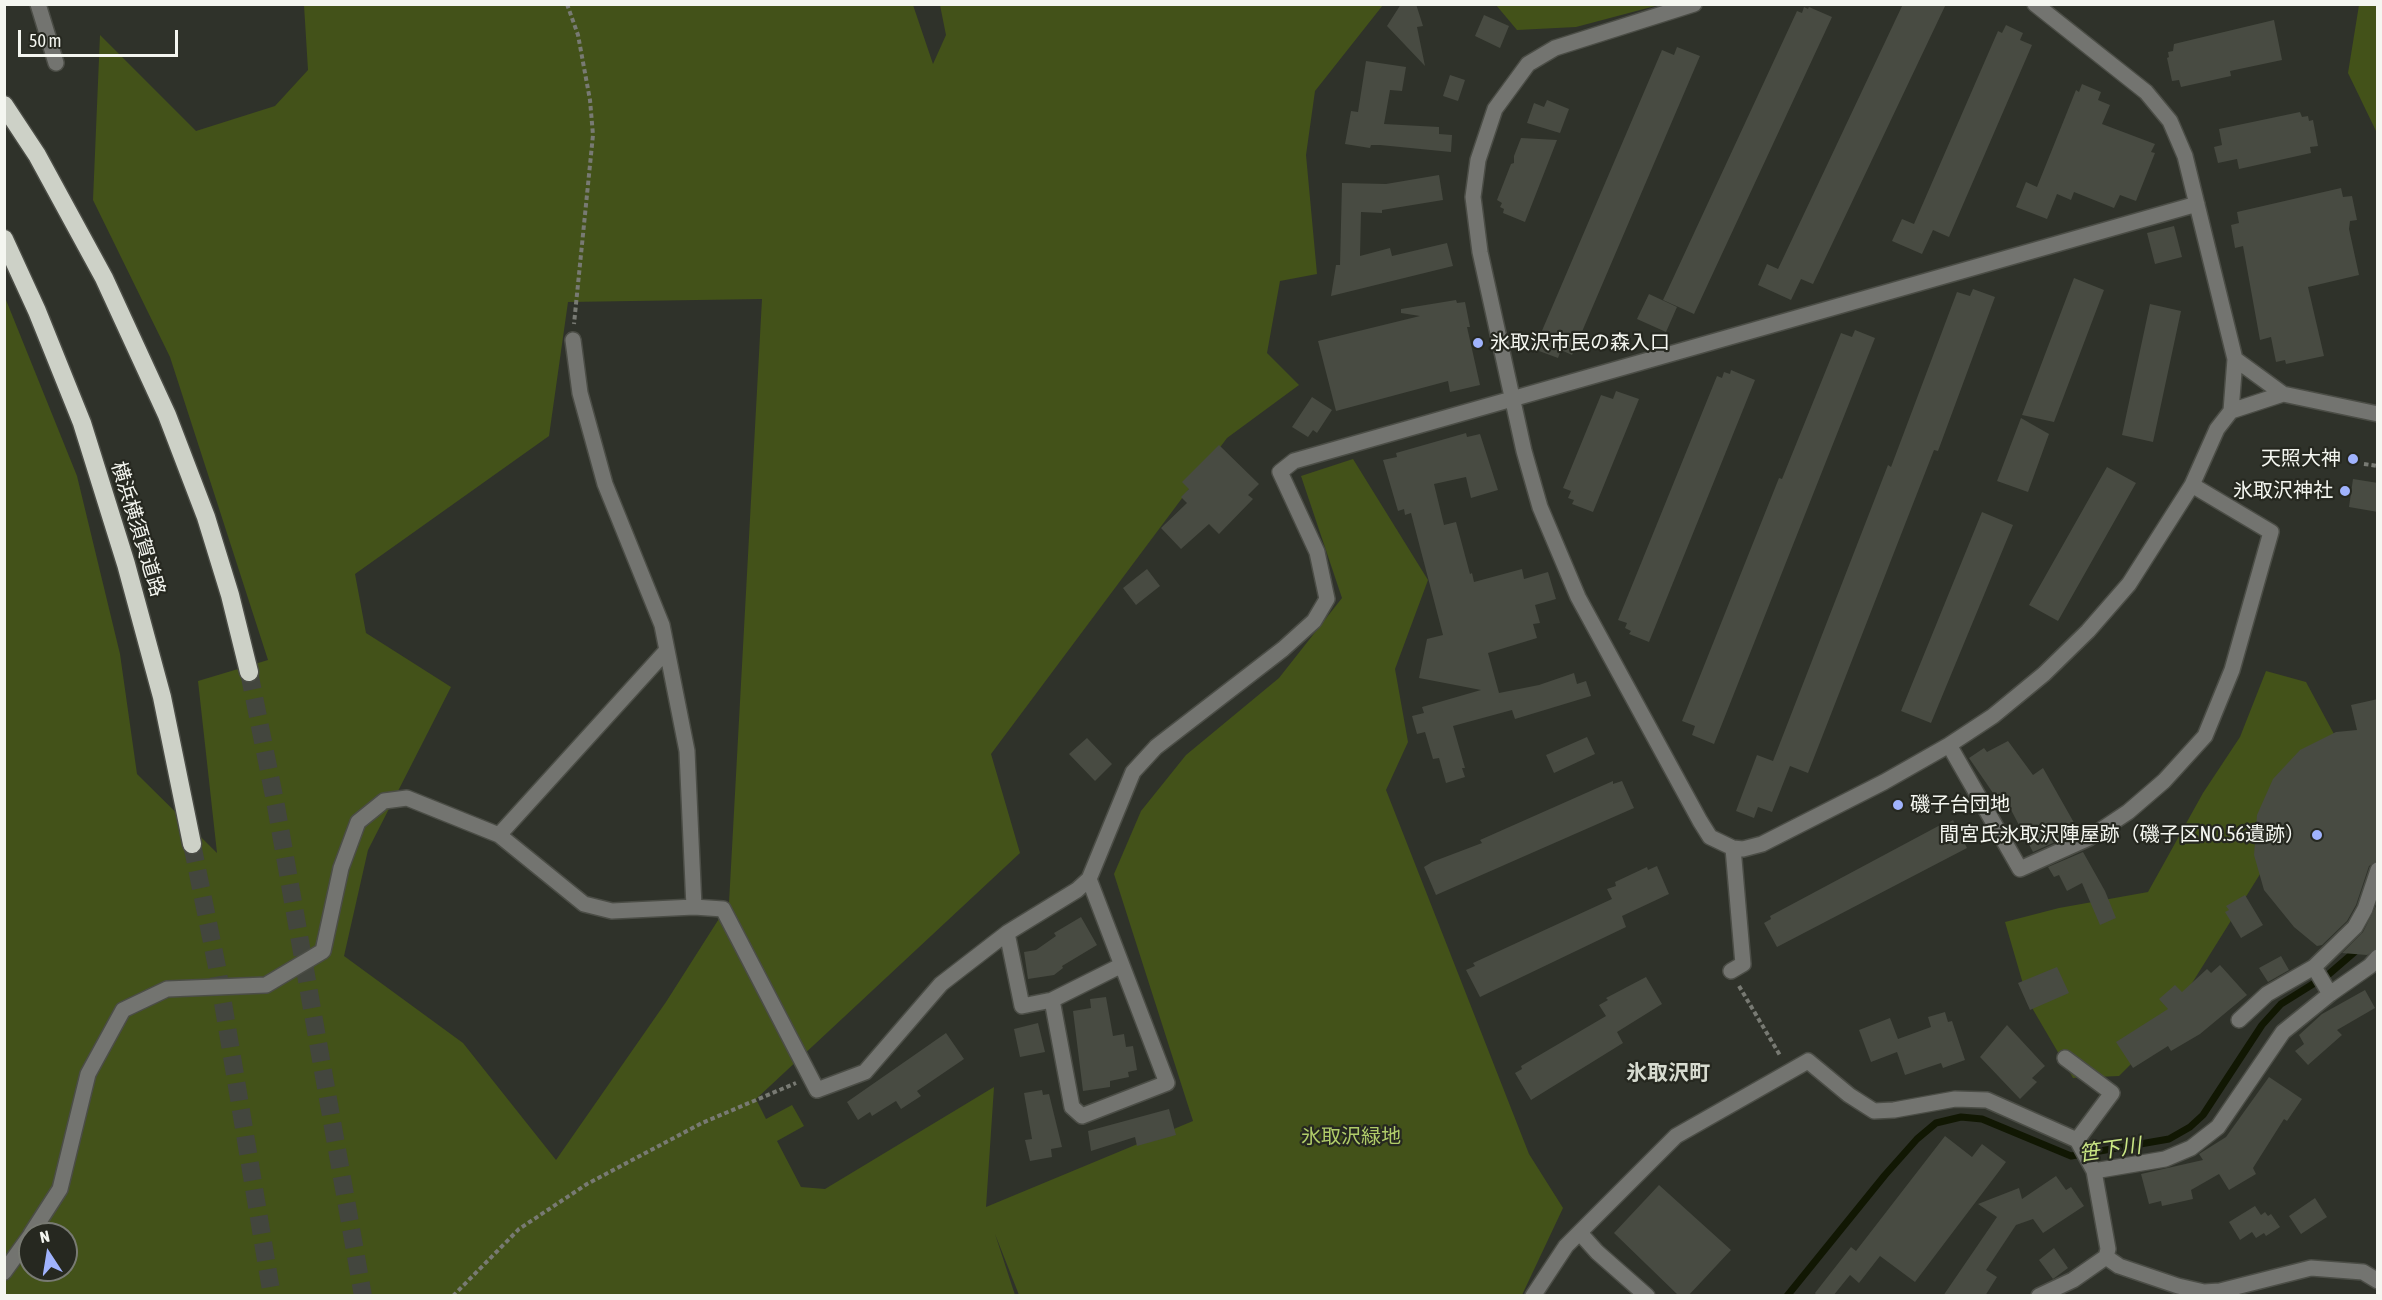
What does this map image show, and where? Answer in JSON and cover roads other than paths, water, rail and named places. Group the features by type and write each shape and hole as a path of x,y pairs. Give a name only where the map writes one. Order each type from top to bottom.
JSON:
{"highway":[{"path":"4,105 37,156 104,278 167,415 213,539 249,672"},
{"name":"横浜横須賀道路","path":"4,239 37,311 82,423 126,564 162,697 192,844"}],"street":[{"path":"38,4 56,63"},
{"path":"1694,4 1555,48 1528,64 1495,110 1478,160 1473,197 1480,252 1524,451 1540,507 1578,597 1700,821 1710,837 1733,848 1743,849 1762,844 1884,782 1949,745 1993,716 2044,674 2088,631 2129,584 2192,485 2217,429 2230,411 2235,359 2185,156 2170,121 2146,93 2035,4"},
{"path":"39,1222 60,1189 88,1074 123,1010 167,989 266,986 323,951 341,868 358,822 384,801 407,798 499,835 584,904 612,911 694,907 723,909 817,1090 866,1072 941,984 1007,933 1077,890 1089,879 1133,772 1156,747 1283,649 1314,621 1327,599 1317,552 1280,472 1294,461 2197,204"},
{"path":"573,340 580,393 605,484 662,625 687,751 694,907"},
{"path":"2235,359 2283,394 2378,414"},
{"path":"2230,411 2283,394"},
{"path":"1949,745 2020,869 2089,838 2127,812 2164,781 2205,736 2232,670 2271,532 2192,485"},
{"path":"499,835 667,650"},
{"path":"1731,971 1743,964 1733,848"},
{"path":"2239,1020 2267,994 2314,967 2355,927 2365,909 2378,870"},
{"path":"1052,1000 1072,1107 1082,1116 1167,1083 1089,879"},
{"path":"1007,933 1022,1006 1052,1000 1122,964"},
{"path":"2094,1171 2165,1159 2191,1148 2218,1127 2283,1032 2330,994 2370,966 2378,957"},
{"path":"2314,967 2330,994"},
{"path":"2065,1058 2112,1093 2077,1140"},
{"path":"1533,1296 1566,1246 1676,1136 1808,1061 1849,1095 1874,1111 1955,1100 1987,1100 2077,1140 2094,1171 2108,1249 2106,1257 2073,1280 2039,1296"},
{"path":"1580,1233 1597,1252 1647,1296"},
{"path":"4,1272 18,1253"},
{"path":"2106,1257 2120,1266 2178,1286 2204,1292 2220,1292 2311,1268 2362,1272 2378,1281"}],"waterway":[{"name":"笹下川","path":"1787,1296 1885,1175 1917,1139 1936,1123 1961,1117 1982,1119 2071,1156 2169,1139 2190,1127 2203,1115 2262,1025 2281,1004 2329,974 2358,949"}],"tunnel":[{"path":"249,672 276,806 363,1296"},
{"path":"192,844 217,967 272,1296"}],"place":[{"name":"氷取沢市民の森入口","path":"1478,343"},
{"name":"天照大神","path":"2353,459"},
{"name":"氷取沢神社","path":"2345,491"},
{"name":"磯子台団地","path":"1898,805"},
{"name":"間宮氏氷取沢陣屋跡（磯子区NO.56遺跡）","path":"2317,835"}],"district":[{"name":"氷取沢町","path":"1668,1073"}],"park label":[{"name":"氷取沢緑地","path":"1351,1137"}]}
